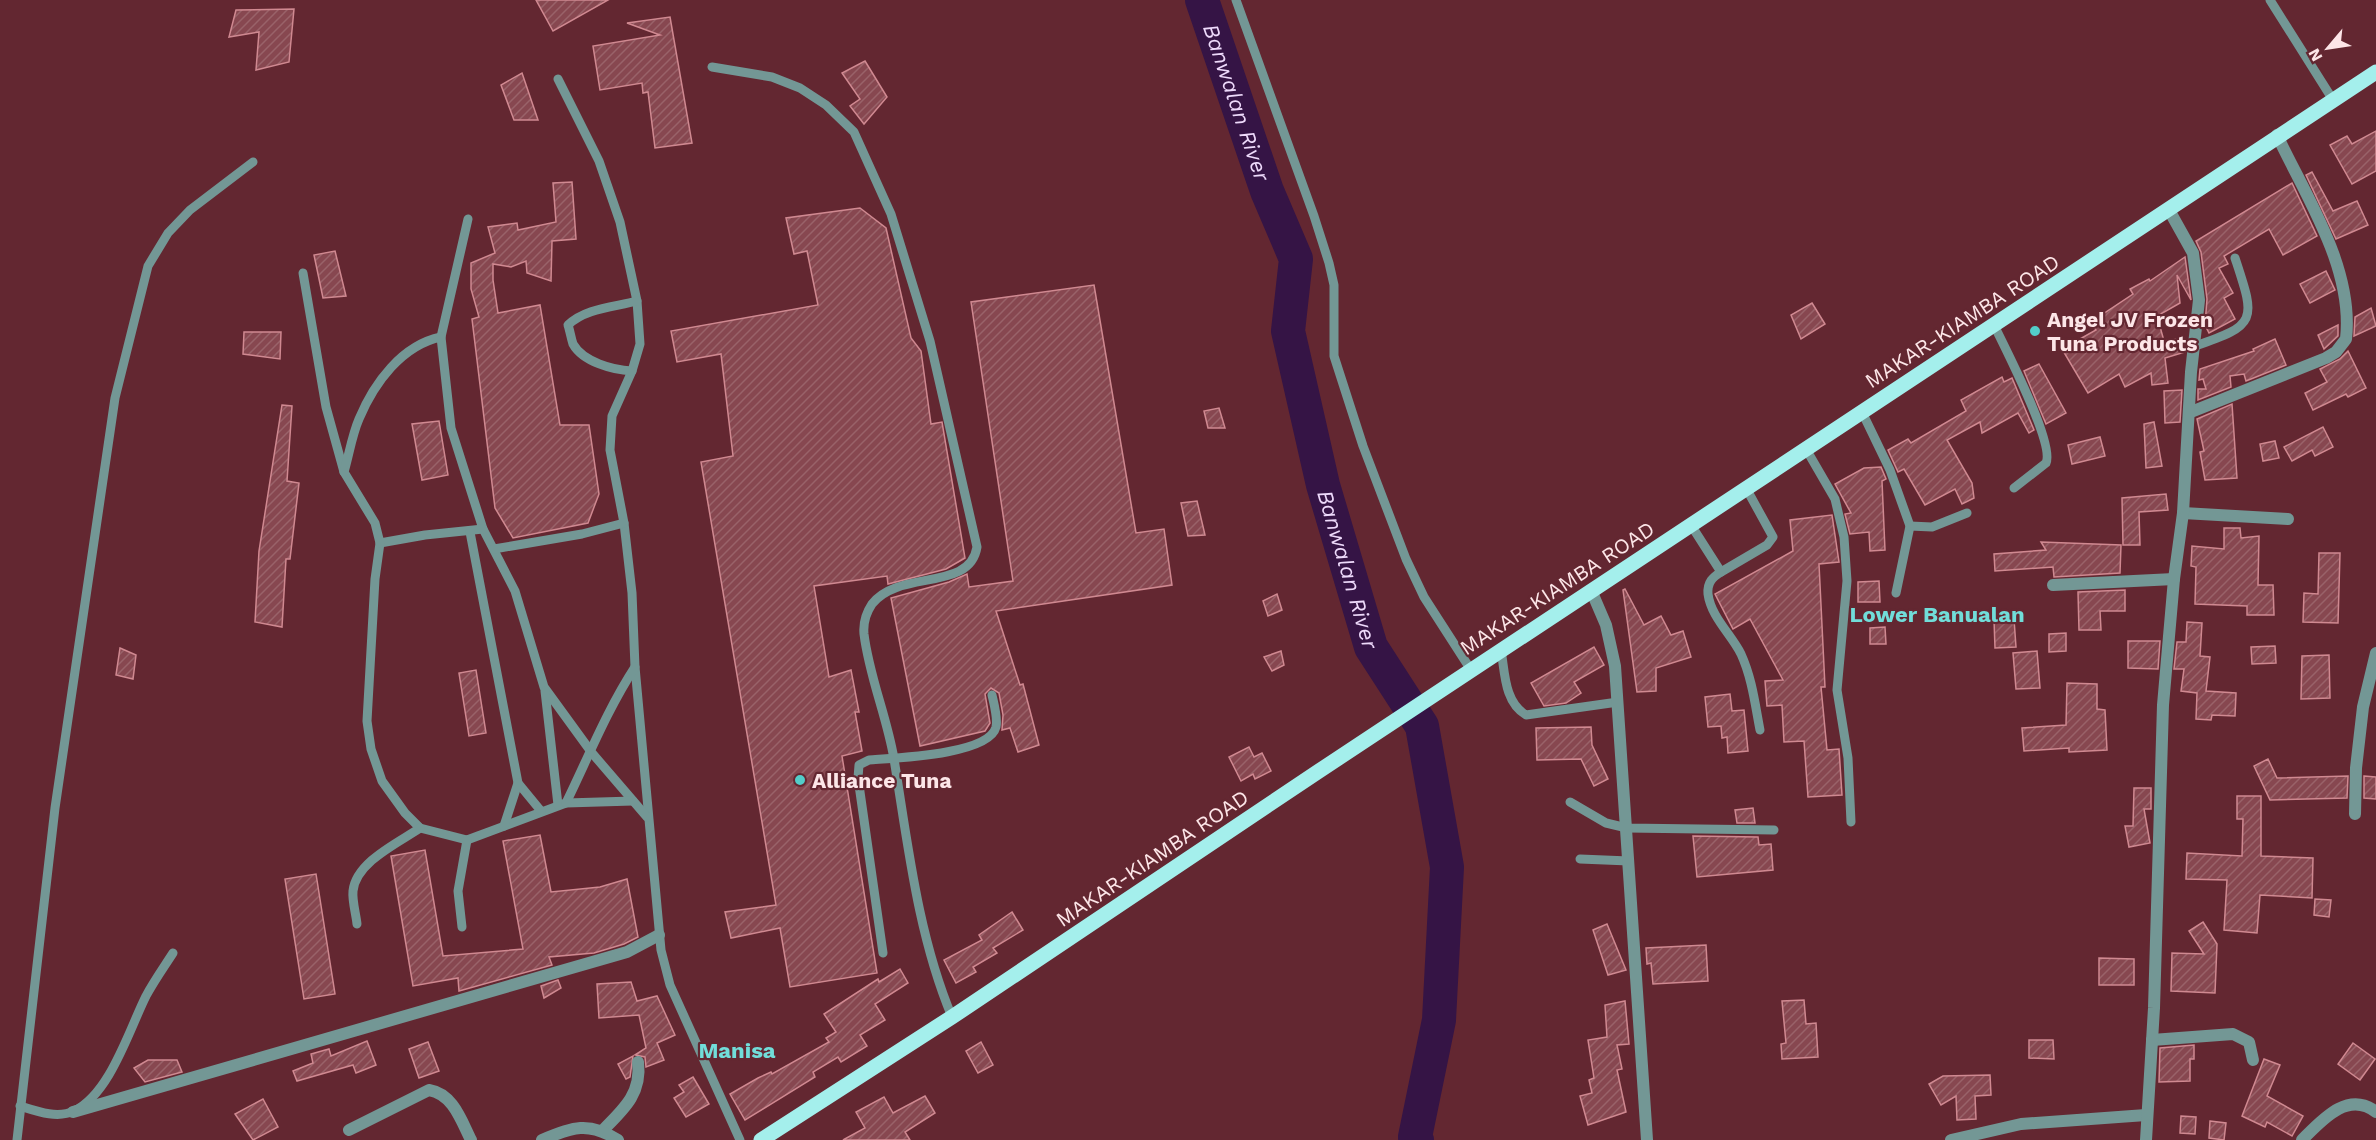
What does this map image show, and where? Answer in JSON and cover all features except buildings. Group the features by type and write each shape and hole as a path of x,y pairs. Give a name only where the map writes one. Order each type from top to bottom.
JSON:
{"main road":[{"name":"MAKAR-KIAMBA ROAD","path":"761,1140 952,1017 1591,590 2169,210 2277,135 2375,77"}],"street":[{"path":"2191,412 2326,358 2336,352 2346,339 2343,290 2333,254 2277,135"},
{"path":"2146,1140 2152,1040 2163,705 2174,579 2183,513 2186,446 2191,412 2191,372 2199,300 2193,254 2169,210"},
{"path":"2183,513 2288,519"},
{"path":"2053,585 2174,579"},
{"path":"1591,590 1611,642 1618,702 1647,1140"},
{"path":"2355,814 2356,768 2363,707 2376,654"},
{"path":"73,1112 627,952 659,935"},
{"path":"2152,1040 2233,1034 2249,1042 2253,1060"},
{"path":"603,1130 633,1097 640,1076 638,1062"},
{"path":"349,1130 429,1090 444,1095 450,1101 471,1140"},
{"path":"2302,1140 2319,1123 2353,1103 2362,1102 2376,1112"},
{"path":"1951,1140 2021,1124 2146,1115"},
{"path":"542,1140 572,1130 591,1127 603,1130 618,1140"}],"lane":[{"path":"1236,0 1329,263 1334,285 1334,356 1364,446 1406,559 1465,674"},
{"path":"2270,0 2333,100"},
{"path":"712,67 772,78 800,88 826,105 854,132 891,214 930,341 977,547 975,558 964,571 894,588 880,596 867,613 864,635 894,758 900,804 935,976 952,1017"},
{"path":"558,78 599,161 621,222 637,301 640,344 632,371 617,402 609,431 610,450 624,523 632,593 634,668 659,935 670,985 740,1140"},
{"path":"17,1140 55,808 120,376 148,266 163,241 190,210 253,162"},
{"path":"468,219 441,337 451,428 483,529 514,591 544,687 562,804"},
{"path":"2195,346 2225,336 2241,327 2246,321 2249,300 2235,258"},
{"path":"303,273 326,407 344,472 375,523 380,543 375,579 368,721 371,749 382,781 405,813 420,828 467,840 562,804 633,801"},
{"path":"632,371 617,370 586,357 574,345 568,325 575,318 587,313 637,301"},
{"path":"1994,325 2037,419 2048,450 2046,463 2014,488"},
{"path":"344,472 358,419 373,393 406,352 428,340 441,337"},
{"path":"1862,412 1890,470 1910,526 1896,593"},
{"path":"1806,449 1834,499 1844,537 1847,581 1837,690 1848,758 1851,822"},
{"path":"1746,488 1773,537 1767,545 1712,578 1709,585 1710,602 1740,652 1747,669 1760,730"},
{"path":"1910,526 1932,527 1967,513"},
{"path":"494,549 582,534 624,523"},
{"path":"1691,525 1721,572"},
{"path":"380,543 425,535 483,529"},
{"path":"470,532 518,783 541,811"},
{"path":"1501,650 1514,705 1526,715 1618,702"},
{"path":"562,804 592,753 614,699 634,668"},
{"path":"544,687 592,753 647,817"},
{"path":"883,953 858,769 864,761 954,750 988,739 997,726 992,695"},
{"path":"504,826 518,783"},
{"path":"1570,802 1606,823 1627,828 1774,830"},
{"path":"357,924 353,891 358,874 372,861 420,828"},
{"path":"462,927 458,891 467,840"},
{"path":"1580,859 1629,861"},
{"path":"20,1106 54,1114 73,1112 89,1102 104,1083 148,993 173,953"}],"waterway":[{"name":"Banwalan River","path":"1202,0 1267,191 1296,259 1288,331 1323,485 1371,647 1422,726 1447,867 1439,1020 1415,1137 1417,1140"}],"place":[{"name":"Angel JV Frozen Tuna Products","path":"2035,331"},
{"name":"Alliance Tuna","path":"800,780"}],"district":[{"name":"Lower Banualan","path":"1937,614"},
{"name":"Manisa","path":"737,1050"}]}
